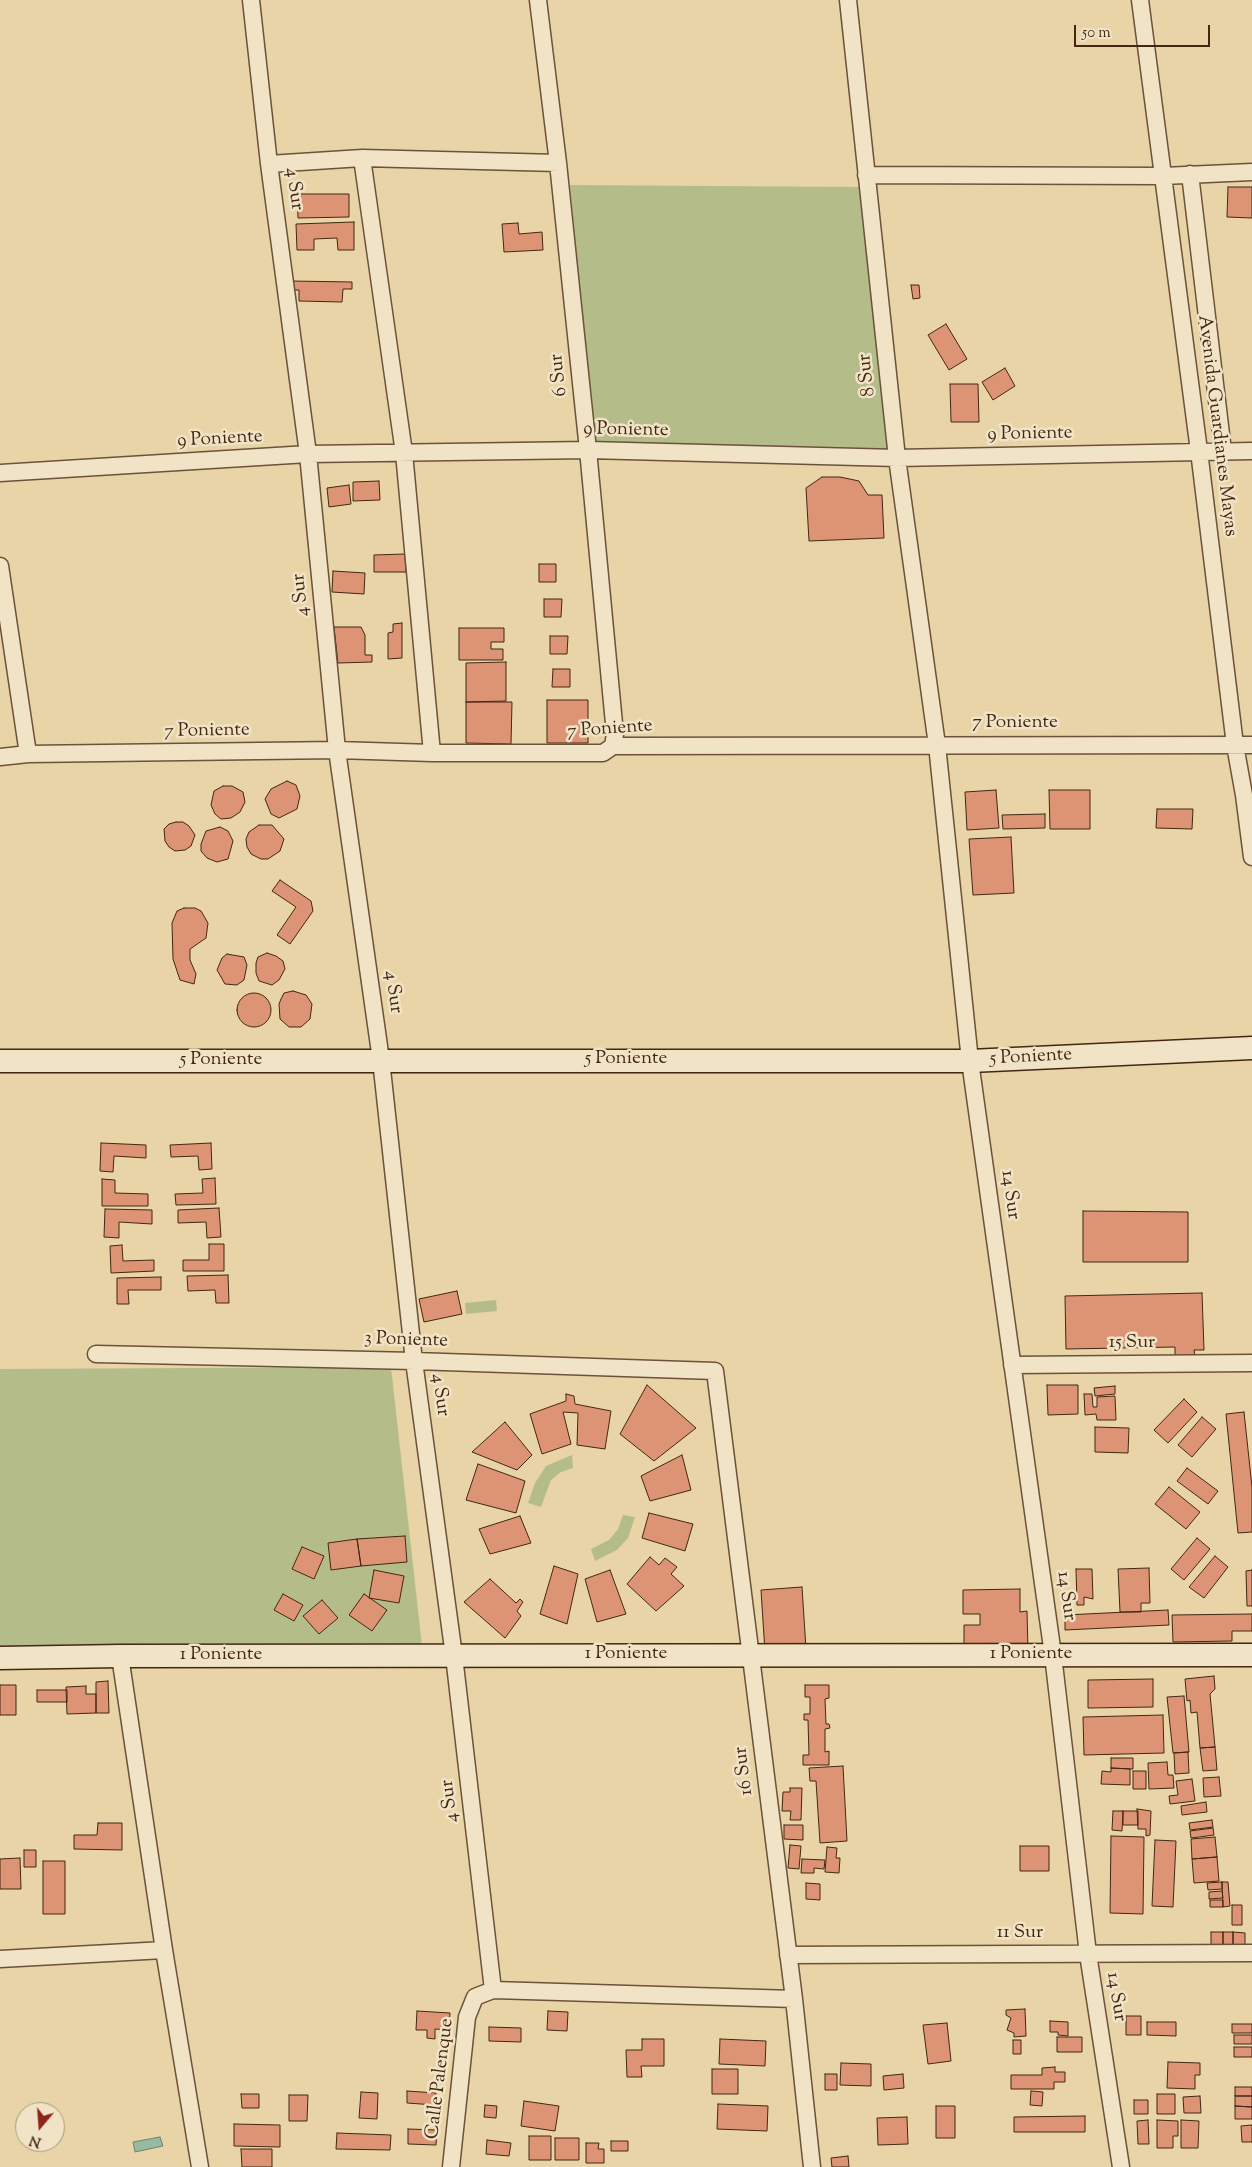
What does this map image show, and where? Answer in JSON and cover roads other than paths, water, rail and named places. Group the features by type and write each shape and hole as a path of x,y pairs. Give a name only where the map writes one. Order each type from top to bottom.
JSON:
{"street":[{"name":"4 Sur","path":"251,0 269,164 308,454 338,750 381,1060 414,1361 454,1656 493,1990"},
{"name":"6 Sur","path":"538,0 558,163 588,450 615,734 613,746"},
{"name":"8 Sur","path":"848,0 897,458 937,745"},
{"name":"Avenida Guardianes Mayas","path":"1140,0 1199,451 1234,745 1244,795 1252,857"},
{"path":"362,158 404,453 432,753"},
{"path":"269,164 362,158 558,163"},
{"path":"866,175 1164,176 1252,172"},
{"path":"1190,174 1223,451"},
{"name":"9 Poniente","path":"0,473 308,454 588,450 897,458 1199,451 1252,452"},
{"path":"0,566 28,754"},
{"name":"14 Sur","path":"937,745 970,1060 1053,1655 1088,1954 1121,2167"},
{"name":"7 Poniente","path":"0,756 28,754 338,750 432,753 603,753 613,746 1252,745"},
{"name":"5 Poniente","path":"0,1061 970,1060 1252,1048"},
{"name":"3 Poniente","path":"96,1354 414,1361 715,1371"},
{"name":"15 Sur","path":"1012,1365 1252,1363"},
{"name":"16 Sur","path":"715,1371 794,1999 812,2167"},
{"name":"1 Poniente","path":"0,1658 120,1656 1252,1655"},
{"path":"120,1656 164,1950 200,2167"},
{"path":"0,1959 164,1950"},
{"name":"11 Sur","path":"788,1955 1252,1953"},
{"path":"493,1990 794,1999"},
{"name":"Calle Palenque","path":"451,2167 467,2017 475,1997 493,1990"}]}
